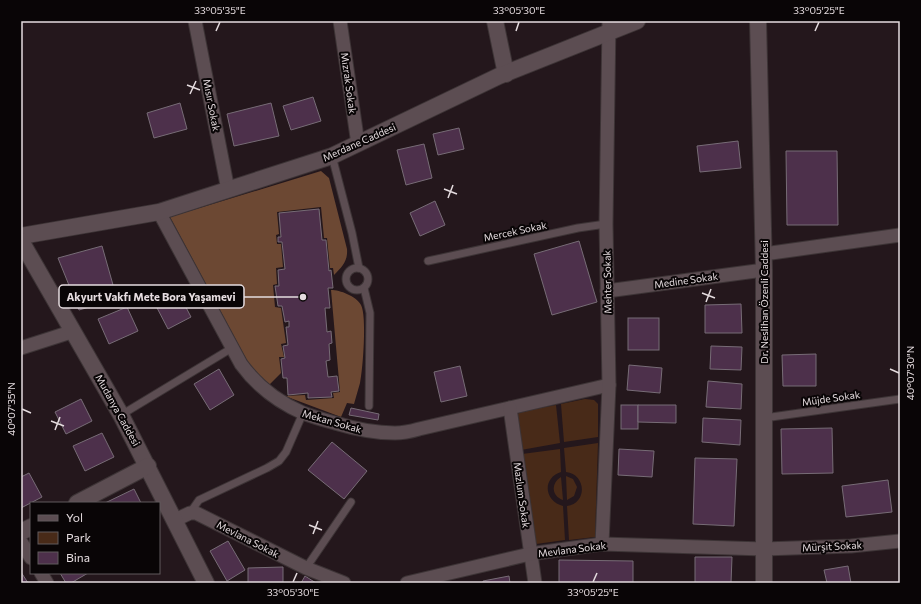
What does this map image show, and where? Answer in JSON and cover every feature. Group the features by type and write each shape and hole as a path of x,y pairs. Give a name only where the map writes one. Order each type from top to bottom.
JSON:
{"street":[{"name":"Mısır Sokak","path":"195,21 228,190"},
{"name":"Mızrak Sokak","path":"340,21 358,144"},
{"path":"495,21 506,74"},
{"name":"Merdane Caddesi","path":"21,236 159,212 332,156 609,26 637,21"},
{"name":"Dr. Neslihan Özenli Caddesi","path":"758,21 764,262 764,583"},
{"name":"Mehter Sokak","path":"602,544 609,385 606,224 609,26"},
{"name":"Mekan Sokak","path":"159,212 232,348 251,378 267,392 303,413 358,429 397,433 609,385"},
{"name":"Medine Sokak","path":"607,291 900,235"},
{"name":"Mudanya Caddesi","path":"21,241 121,415 206,583"},
{"path":"21,348 74,331"},
{"name":"Mazlum Sokak","path":"510,408 535,583"},
{"path":"79,502 148,466"},
{"path":"175,520 190,513"},
{"name":"Mevlana Sokak","path":"190,513 196,513 306,568 344,583"},
{"path":"21,532 30,528"},
{"name":"Mürşit Sokak","path":"764,549 851,546 900,541"},
{"path":"21,542 30,556"},
{"name":"Mevlana Sokak","path":"407,583 530,554 602,544 764,549"},
{"path":"42,574 47,583"}],"lane":[{"path":"332,156 352,233 359,268"},
{"name":"Mercek Sokak","path":"428,261 578,228 606,224"},
{"path":"364,288 360,290 349,287 346,280 349,271 359,268 365,271 368,278 364,288 370,313 369,406"},
{"path":"121,415 232,348"},
{"name":"Müjde Sokak","path":"764,418 900,398"},
{"path":"190,513 199,500 279,461 286,452 303,413"},
{"path":"306,568 351,502"}],"green space":[{"path":"585,399 594,400 598,404 598,437 564,442 561,404"},
{"path":"556,405 560,443 521,450 517,415 520,412"},
{"path":"598,443 595,537 569,540 567,506 574,504 579,500 582,489 578,478 573,474 566,472 564,448"},
{"path":"560,449 561,472 551,479 548,484 548,489 549,495 552,499 563,506 565,540 536,544 522,454"},
{"path":"566,476 573,479 577,487 574,496 567,500"},
{"path":"561,477 563,500 554,493 555,483"}],"shaded area":[{"path":"321,171 329,178 347,249 347,257 342,266 334,275 333,268 330,268 327,238 324,238 321,207 277,212 279,234 276,235 277,244 281,244 283,267 276,268 277,284 273,285 275,307 281,308 286,343 281,344 284,357 279,357 281,373 268,386 250,366 170,217"},
{"path":"331,290 343,292 352,296 359,302 363,311 364,320 363,355 360,383 354,404 347,403 341,417 285,396 305,395 306,400 334,398 333,393 340,392"}],"building":[{"path":"313,97 321,121 291,130 283,106"},
{"path":"180,103 187,129 154,138 147,113"},
{"path":"271,103 279,136 234,146 227,114"},
{"path":"459,128 464,149 438,155 433,134"},
{"path":"738,141 741,168 700,172 697,146"},
{"path":"424,144 432,178 406,185 397,150"},
{"path":"786,151 837,151 838,225 787,225"},
{"path":"435,201 445,225 420,236 410,213"},
{"path":"319,209 322,240 326,240 329,271 331,270 333,288 328,288 330,308 325,308 327,332 331,331 332,343 329,344 330,360 326,361 328,377 337,376 339,391 331,392 332,397 308,398 308,393 288,395 287,378 283,378 281,359 285,358 283,346 288,345 286,327 289,327 289,321 285,322 282,306 278,306 275,286 279,286 278,270 285,269 282,242 278,242 278,237 281,237 279,213"},
{"path":"579,241 597,302 552,315 534,254"},
{"path":"102,246 117,299 79,310 58,258"},
{"path":"178,292 191,317 168,329 155,304"},
{"path":"741,304 742,333 705,333 705,305"},
{"path":"127,307 138,331 109,344 98,319"},
{"path":"628,318 659,318 659,350 628,350"},
{"path":"711,346 742,347 741,370 710,369"},
{"path":"816,354 816,386 783,386 782,355"},
{"path":"629,365 662,368 660,393 627,390"},
{"path":"460,366 467,396 441,402 434,372"},
{"path":"219,369 234,395 210,410 194,384"},
{"path":"708,381 742,384 741,409 706,407"},
{"path":"81,399 92,421 66,434 55,412"},
{"path":"621,405 638,405 638,429 621,429"},
{"path":"638,405 676,405 676,423 638,422"},
{"path":"351,408 379,414 378,420 349,415"},
{"path":"703,418 741,420 740,445 702,442"},
{"path":"832,428 833,473 782,474 781,429"},
{"path":"102,433 114,457 85,471 73,446"},
{"path":"332,442 367,471 344,499 308,470"},
{"path":"619,449 654,451 652,477 618,475"},
{"path":"695,458 737,459 734,526 693,524"},
{"path":"29,473 42,497 21,508 21,477"},
{"path":"888,480 892,512 846,517 842,486"},
{"path":"134,489 140,502 107,502"},
{"path":"228,541 245,570 227,581 210,551"},
{"path":"695,557 732,557 731,583 695,583"},
{"path":"559,560 633,561 633,583 559,583"},
{"path":"848,566 851,583 827,583 824,570"},
{"path":"283,567 283,583 248,583 248,568"},
{"path":"21,572 28,583 21,583"},
{"path":"61,574 86,574 71,583 66,583"},
{"path":"305,576 316,583 301,583"},
{"path":"509,576 510,583 483,583 483,581"}],"place":[{"name":"Akyurt Vakfı Mete Bora Yaşamevi","path":"303,297"}]}
